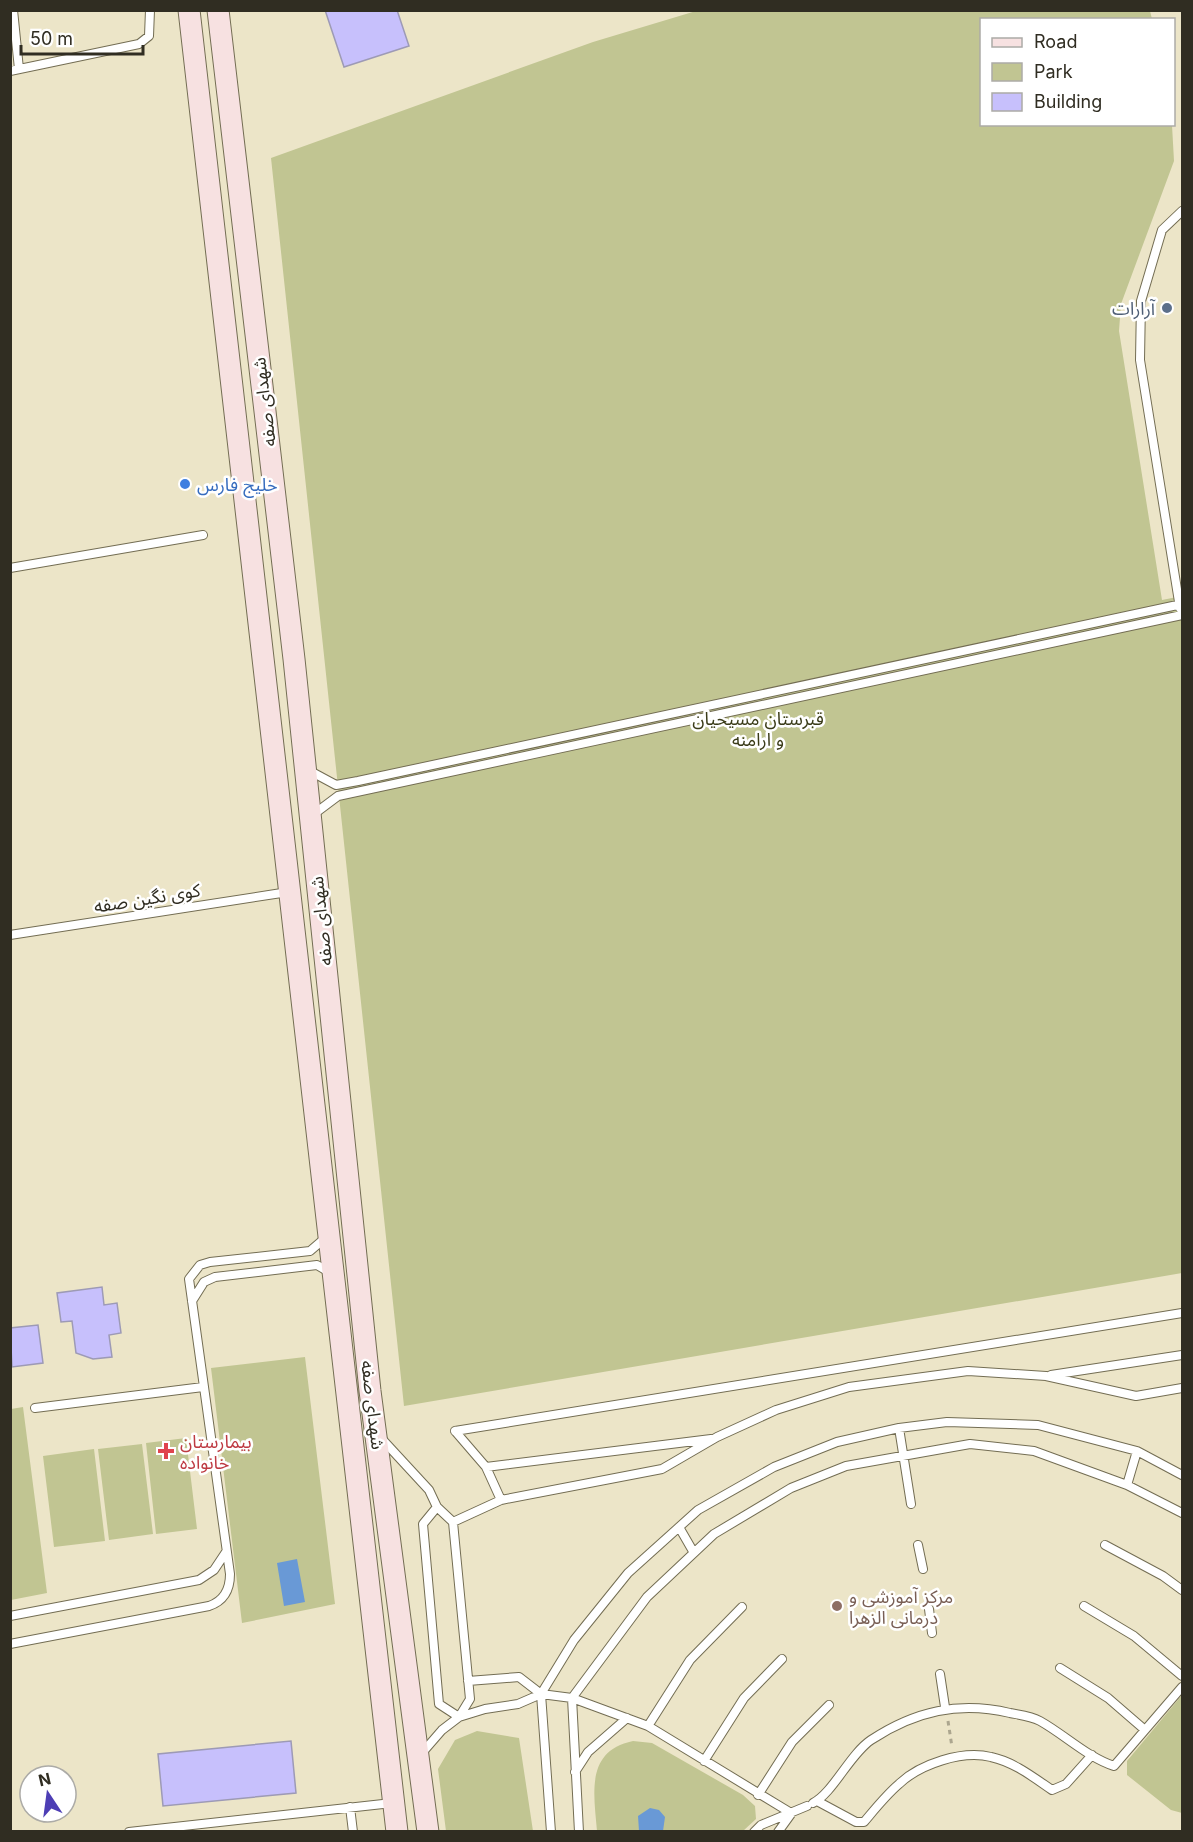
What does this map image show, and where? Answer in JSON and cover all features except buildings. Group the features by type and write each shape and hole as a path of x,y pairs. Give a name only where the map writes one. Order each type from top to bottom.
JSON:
{"main road":[{"name":"شهدای صفه","path":"189,10 397,1832"},
{"name":"شهدای صفه","path":"218,10 306,768 376,1433 428,1832"},
{"path":"248,533 279,529"}],"lane":[{"path":"13,10 20,69"},
{"path":"10,71 139,44 149,36 150,10"},
{"path":"311,818 338,796 1182,615 1140,360 1141,301 1161,230 1182,211"},
{"path":"10,568 203,535"},
{"path":"306,768 336,785 358,781 1181,605"},
{"name":"کوی نگین صفه","path":"10,935 288,892"},
{"path":"10,1644 215,1604 229,1588 189,1279 200,1265 210,1262 310,1251 322,1242 327,1232"},
{"path":"192,1301 204,1282 215,1277 317,1265 332,1276"},
{"path":"501,1500 486,1467 455,1431 1182,1313"},
{"path":"1047,1376 1182,1355"},
{"path":"453,1522 501,1500 662,1469 715,1438 776,1410 849,1386 968,1371 1047,1376 1136,1396 1182,1388"},
{"path":"34,1408 203,1387"},
{"path":"459,1717 485,1709 518,1704 541,1694 574,1640 628,1574 698,1510 774,1467 837,1442 899,1428 947,1422 1038,1425 1137,1451 1182,1475"},
{"path":"899,1428 911,1504"},
{"path":"376,1433 429,1490 437,1507 453,1522 470,1700 459,1717 442,1730 420,1757"},
{"path":"486,1467 715,1438"},
{"path":"579,1832 572,1698 647,1597 714,1534 791,1488 846,1466 903,1454 970,1444 1034,1450 1127,1485 1182,1513"},
{"path":"1127,1485 1137,1451"},
{"path":"437,1507 423,1524 439,1704 459,1717"},
{"path":"679,1527 694,1553"},
{"path":"918,1545 923,1569"},
{"path":"1105,1545 1163,1576 1182,1590"},
{"path":"10,1616 200,1580 214,1570 226,1552"},
{"path":"648,1726 690,1660 742,1606"},
{"path":"1084,1606 1134,1636 1182,1676"},
{"path":"929,1609 933,1633"},
{"path":"704,1761 744,1698 782,1659"},
{"path":"1060,1668 1108,1698 1145,1730"},
{"path":"940,1674 945,1707"},
{"path":"468,1681 519,1677 541,1694 572,1698 648,1726 758,1795 792,1813"},
{"path":"754,1832 761,1825 812,1803 864,1745 892,1726 945,1707 990,1708 1037,1719 1092,1755 1114,1766 1182,1687"},
{"path":"541,1694 551,1832"},
{"path":"758,1795 792,1742 829,1705"},
{"path":"575,1772 588,1752 627,1718"},
{"path":"812,1803 856,1822 864,1822 900,1782 929,1766 954,1757 990,1756 1023,1769 1052,1790 1066,1784 1092,1755"},
{"path":"129,1832 393,1803"},
{"path":"350,1808 353,1832"},
{"path":"778,1832 792,1813"}],"path":[{"path":"945,1707 954,1757"}],"green space":[{"name":"قبرستان مسیحیان و ارامنه","path":"696,11 1150,11 1152,18 980,18 980,126 1172,126 1174,161 1121,304 1119,331 1162,600 1182,596 1182,1273 404,1406 271,158 593,42"},
{"path":"305,1357 335,1604 242,1623 211,1368"},
{"path":"23,1407 47,1593 11,1600 11,1409"},
{"path":"186,1438 197,1529 156,1534 146,1443"},
{"path":"142,1444 153,1534 109,1540 98,1449"},
{"path":"94,1449 105,1541 54,1547 43,1456"},
{"path":"1182,1695 1182,1813 1171,1810 1127,1775 1127,1761"},
{"path":"477,1731 519,1738 533,1831 446,1831 438,1769 455,1740"},
{"path":"633,1741 652,1743 743,1795 755,1806 756,1819 743,1831 597,1831 594,1789 600,1764 607,1754 618,1746"}],"water":[{"path":"297,1559 305,1602 284,1606 277,1563"},
{"path":"650,1808 659,1810 665,1817 663,1831 639,1831 638,1816"}],"place":[{"name":"آرارات","path":"1167,308"},
{"name":"خلیج فارس","path":"185,484"},
{"name":"بیمارستان خانواده","path":"166,1451"},
{"name":"مرکز آموزشی و درمانی الزهرا","path":"837,1606"}]}
